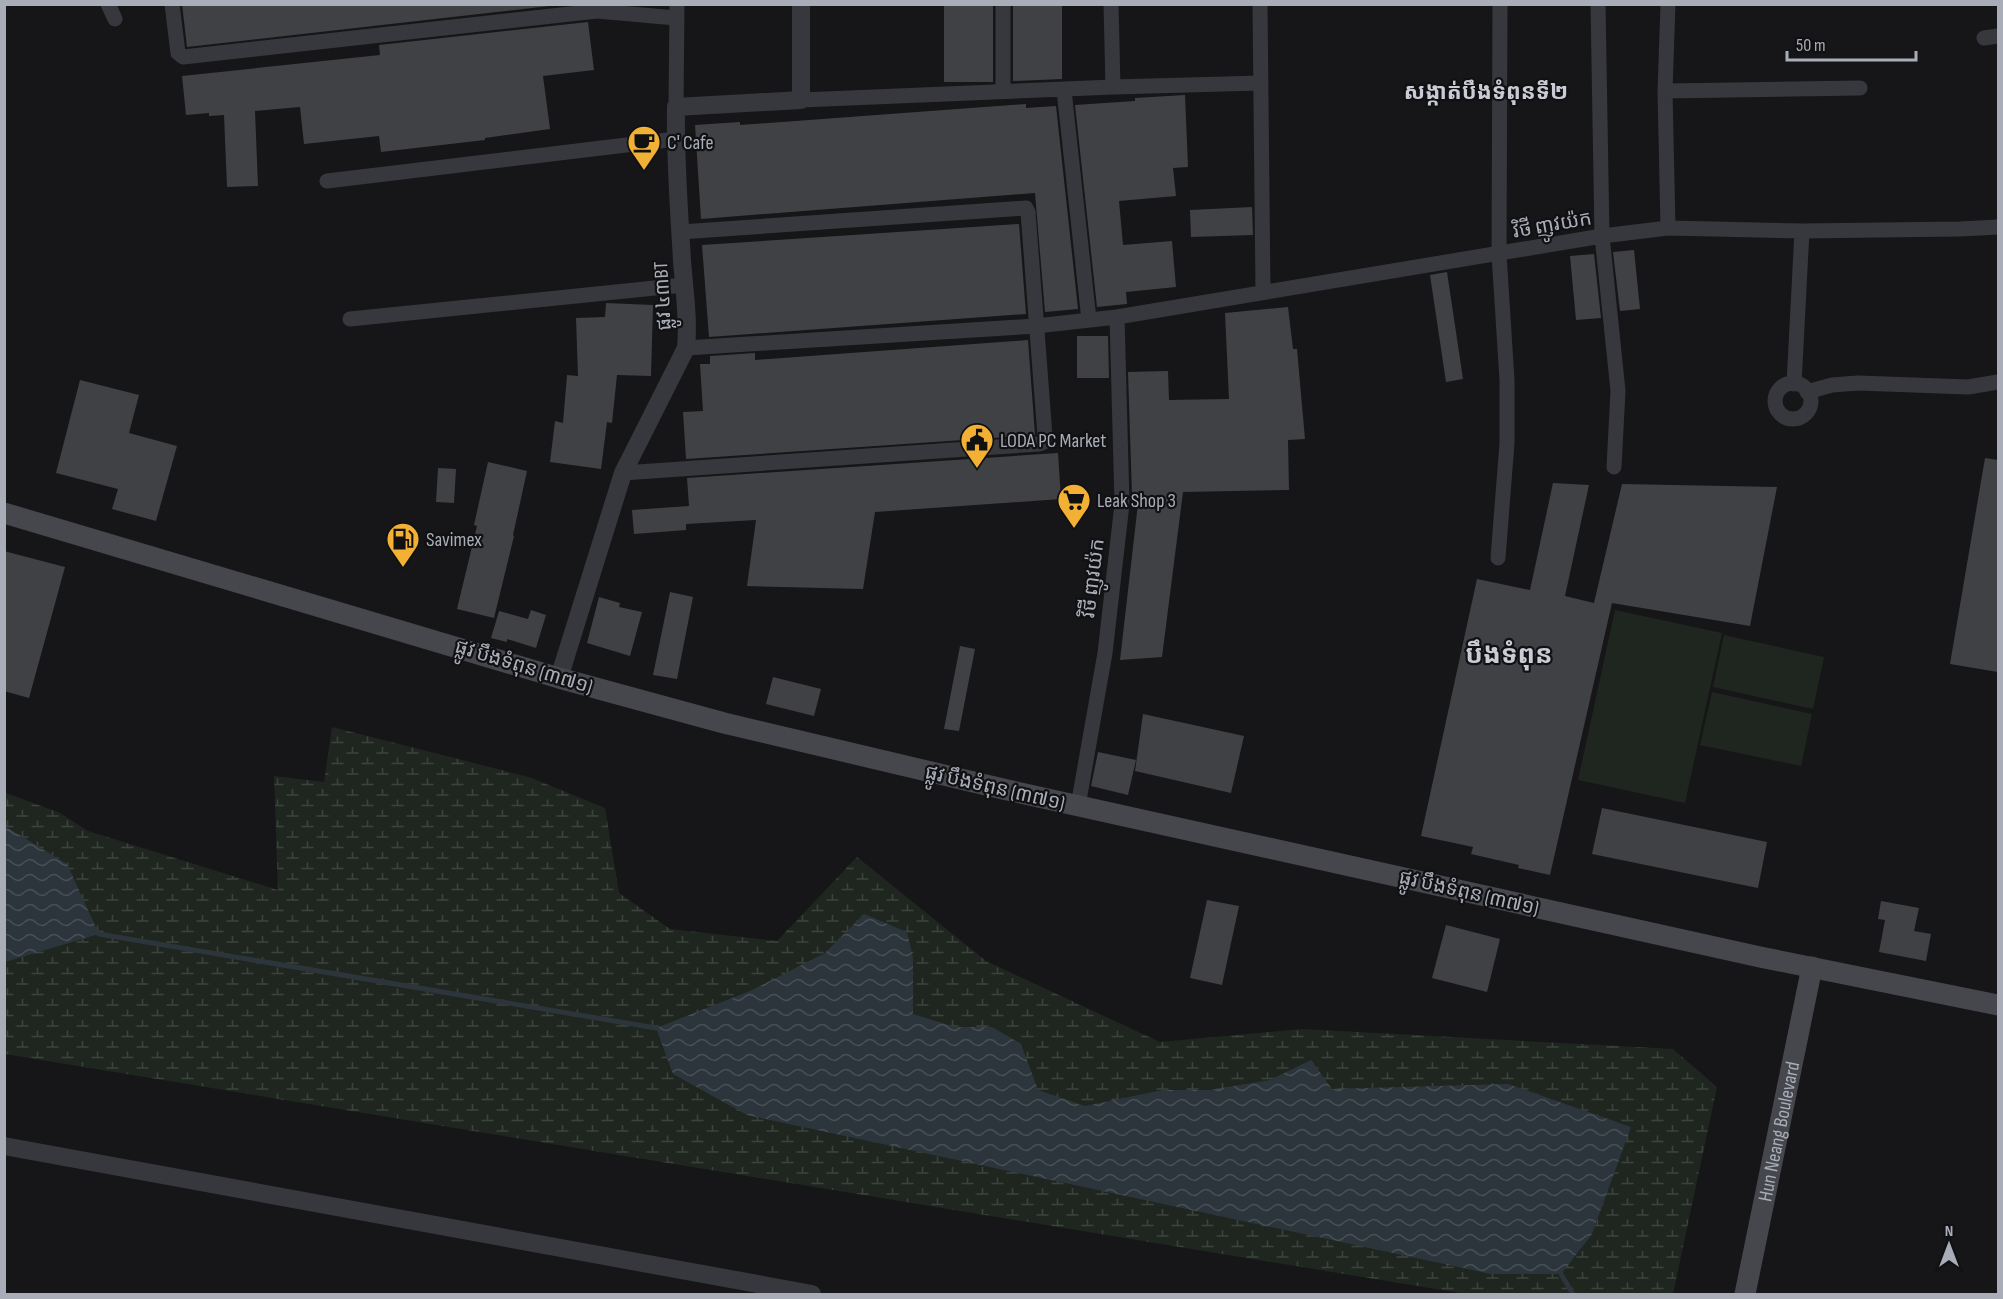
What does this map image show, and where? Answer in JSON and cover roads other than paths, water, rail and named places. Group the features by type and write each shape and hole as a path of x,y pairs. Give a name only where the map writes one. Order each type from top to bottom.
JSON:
{"main road":[{"name":"ផ្លូវ បឹងទំពុន (៣៧១)","path":"4,513 559,678 724,723 1078,806 1812,967 1998,1005"},
{"name":"Hun Neang Boulevard","path":"1745,1294 1812,967"}],"street":[{"path":"108,4 115,19"},
{"path":"172,4 178,53 183,57 597,8 677,11 676,107 1113,87 1261,83"},
{"path":"801,4 801,100"},
{"path":"1003,4 1003,93"},
{"path":"1110,4 1113,87"},
{"path":"1260,4 1263,292"},
{"path":"1498,558 1507,443 1507,380 1499,254 1500,4"},
{"path":"1598,4 1602,236 1618,391 1614,467"},
{"path":"1668,4 1665,91 1668,228"},
{"path":"1665,91 1860,88"},
{"path":"1064,90 1089,320"},
{"name":"ផ្លូវ ៤៣BT","path":"559,678 623,473 686,348 688,329 680,232 676,107"},
{"path":"327,181 676,139"},
{"path":"623,473 1039,444 1046,436 1026,208 680,232"},
{"name":"វិថី ញូវយ៉ក","path":"686,348 1036,326 1117,317 1602,236 1668,228 1802,231 1998,227"},
{"path":"1802,231 1801,388 1858,383 1968,387 1998,382"},
{"path":"350,319 684,285"},
{"name":"វិថី ញូវយ៉ក","path":"1078,806 1105,653 1122,504 1117,317"},
{"path":"4,1146 812,1294"}],"water":[{"path":"5,826 67,864 99,934 5,962"},
{"path":"864,914 907,932 913,958 913,1014 955,1027 992,1027 1021,1044 1038,1090 1085,1106 1163,1090 1210,1090 1270,1080 1311,1060 1332,1089 1508,1084 1631,1127 1592,1234 1561,1274 1491,1274 747,1115 673,1074 656,1028 750,991 825,953"}],"waterway":[{"path":"99,934 656,1028"},
{"path":"1561,1274 1573,1294"}],"place":[{"name":"C' Cafe","path":"644,171"},
{"name":"LODA PC Market","path":"977,469"},
{"name":"Leak Shop 3","path":"1074,529"},
{"name":"Savimex","path":"403,568"}],"district":[{"name":"សង្កាត់បឹងទំពុនទី២","path":"1486,91"},
{"name":"បឹងទំពុន","path":"1509,654"}]}
